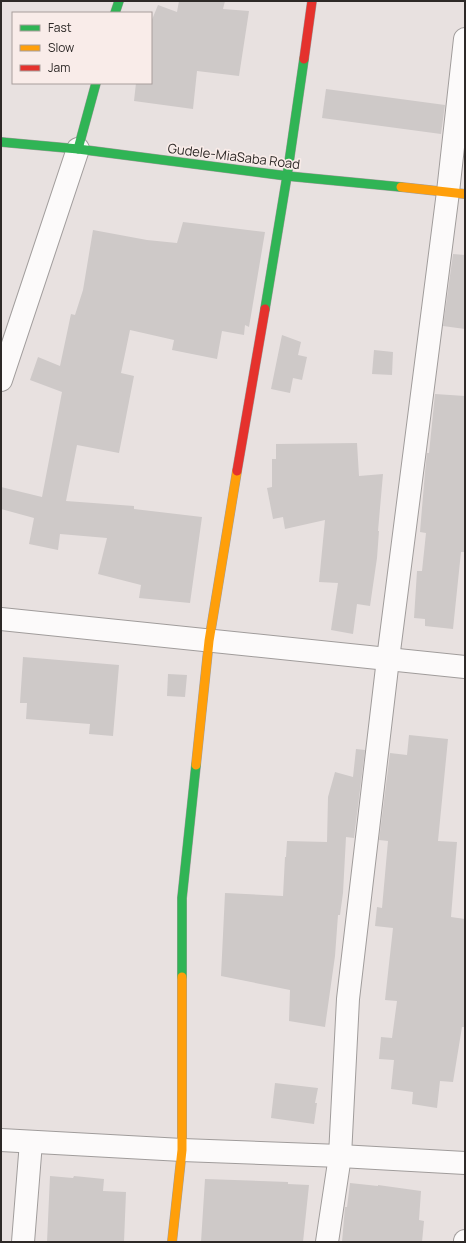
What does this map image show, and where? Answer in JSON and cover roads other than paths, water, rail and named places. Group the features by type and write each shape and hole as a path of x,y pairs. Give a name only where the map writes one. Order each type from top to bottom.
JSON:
{"street":[{"path":"115,12 119,1"},
{"path":"172,1242 182,1150 182,898 209,641 287,176 312,1"},
{"path":"327,1242 340,1156 348,999 388,659 456,193 465,39"},
{"path":"1,380 78,149 96,84"},
{"name":"Gudele-MiaSaba Road","path":"1,142 78,149 287,176 456,193"},
{"path":"1,619 465,667"},
{"path":"1,1140 465,1163"},
{"path":"23,1242 31,1142"}]}
